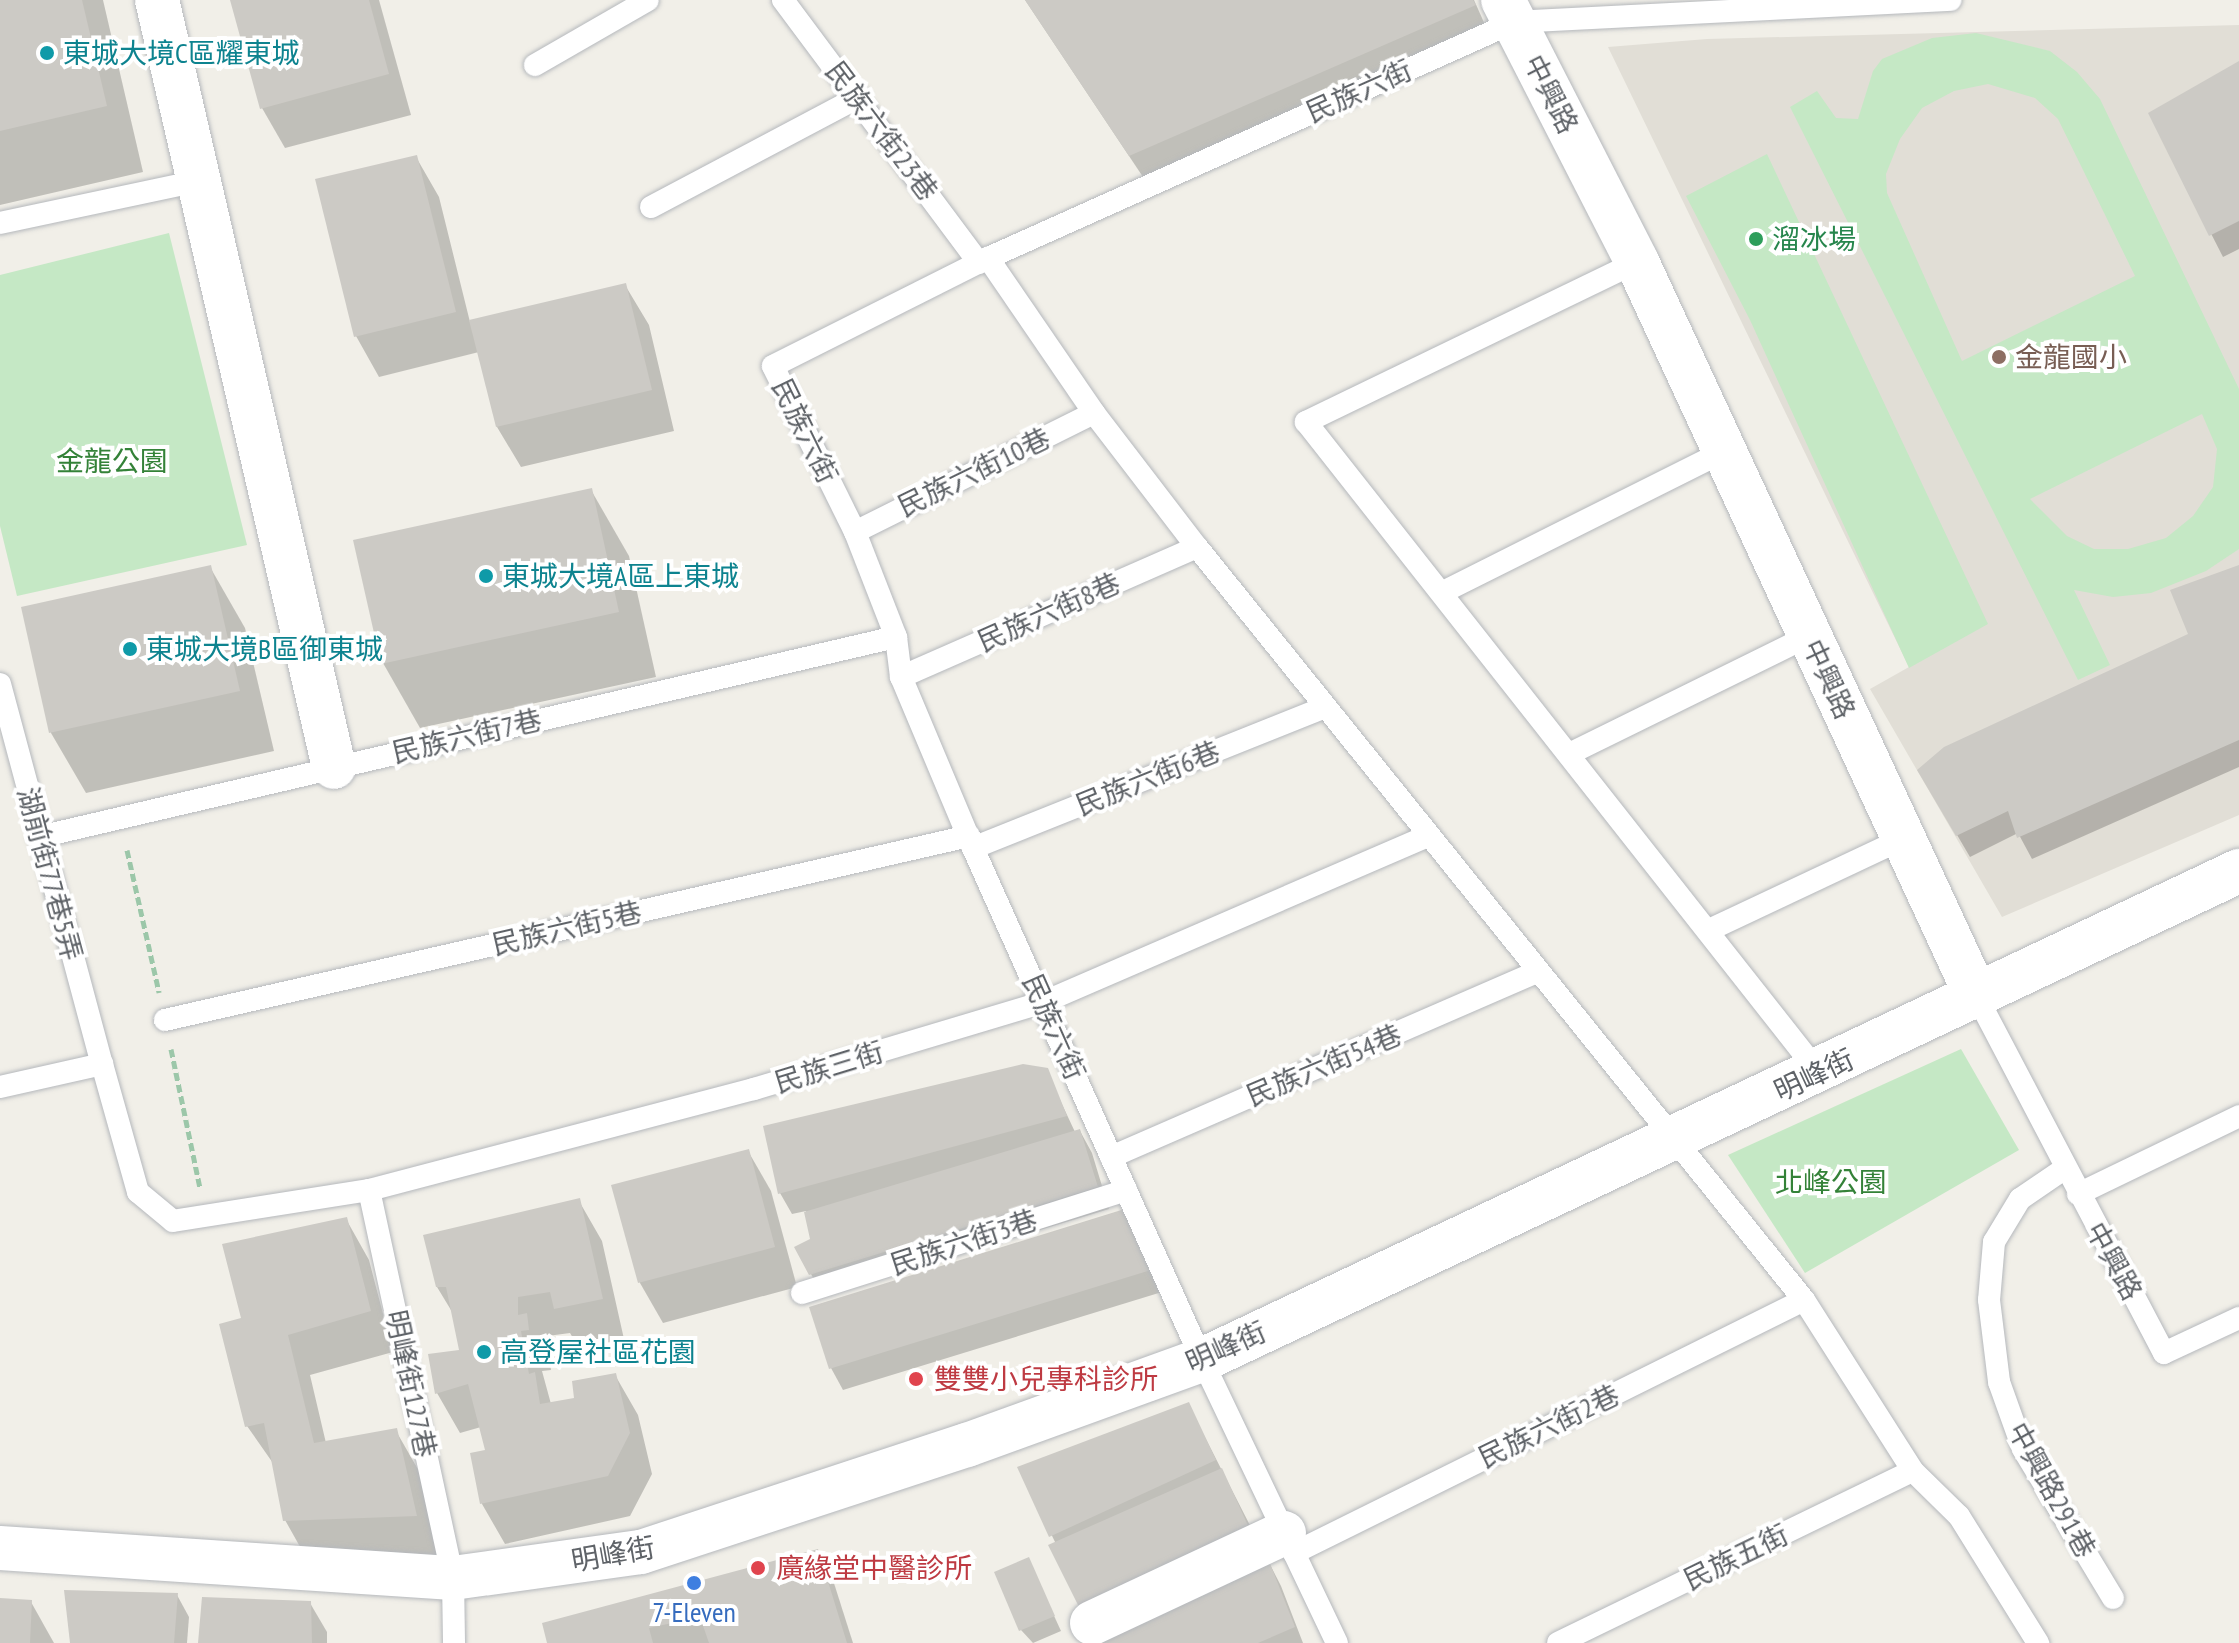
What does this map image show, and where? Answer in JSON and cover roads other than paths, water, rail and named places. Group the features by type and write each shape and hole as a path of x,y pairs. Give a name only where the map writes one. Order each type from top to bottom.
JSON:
{"street":[{"path":"157,0 334,767"},
{"name":"中興路","path":"1508,11 1637,262 1977,997"},
{"name":"明峰街","path":"0,1548 453,1578 641,1552 967,1445 1202,1360 1679,1140 2239,871"},
{"path":"1092,1623 1289,1543"}],"lane":[{"path":"535,65 648,0"},
{"name":"民族六街23巷","path":"783,0 984,260 1094,413 1323,708 1537,972 1679,1140 1804,1300 1913,1471 1959,1516 2038,1643"},
{"name":"民族六街","path":"1337,1643 1202,1360 971,842 901,677 896,637 855,532 773,366 984,260 1508,11 1950,0"},
{"path":"651,207 859,97"},
{"path":"0,223 197,181"},
{"path":"1637,262 1306,422 1819,1073"},
{"name":"民族六街10巷","path":"855,532 1094,413"},
{"path":"1443,592 1723,452"},
{"name":"民族六街8巷","path":"901,677 1197,547"},
{"path":"1569,754 1809,636"},
{"name":"民族六街7巷","path":"39,837 896,637"},
{"name":"湖前街77巷5弄","path":"0,684 39,837 138,1192 173,1221 207,1217"},
{"name":"民族六街6巷","path":"971,842 1323,708"},
{"name":"民族三街","path":"207,1217 369,1190 754,1089 1044,1002 1426,837"},
{"path":"1709,930 1902,839"},
{"name":"民族六街5巷","path":"165,1020 971,842"},
{"name":"民族六街54巷","path":"1111,1157 1537,972"},
{"name":"中興路","path":"1977,997 2064,1169 2164,1353 2239,1318"},
{"path":"0,1087 102,1064"},
{"path":"2078,1194 2239,1116"},
{"name":"中興路291巷","path":"2064,1169 2020,1199 1994,1242 1989,1300 1999,1382 2023,1449 2113,1598"},
{"name":"明峰街127巷","path":"369,1190 453,1578"},
{"name":"民族六街3巷","path":"802,1293 1126,1190"},
{"name":"民族六街2巷","path":"1289,1543 1804,1300"},
{"name":"民族五街","path":"1558,1643 1913,1471"},
{"path":"453,1578 454,1643"}],"place":[{"name":"東城大境C區耀東城","path":"47,53"},
{"name":"溜冰場","path":"1756,239"},
{"name":"金龍國小","path":"1999,357"},
{"name":"東城大境A區上東城","path":"486,576"},
{"name":"東城大境B區御東城","path":"130,649"},
{"name":"高登屋社區花園","path":"484,1352"},
{"name":"雙雙小兒專科診所","path":"916,1379"},
{"name":"廣緣堂中醫診所","path":"758,1568"},
{"name":"7-Eleven","path":"694,1583"}],"park label":[{"name":"金龍公園","path":"112,461"},
{"name":"北峰公園","path":"1831,1182"}]}
